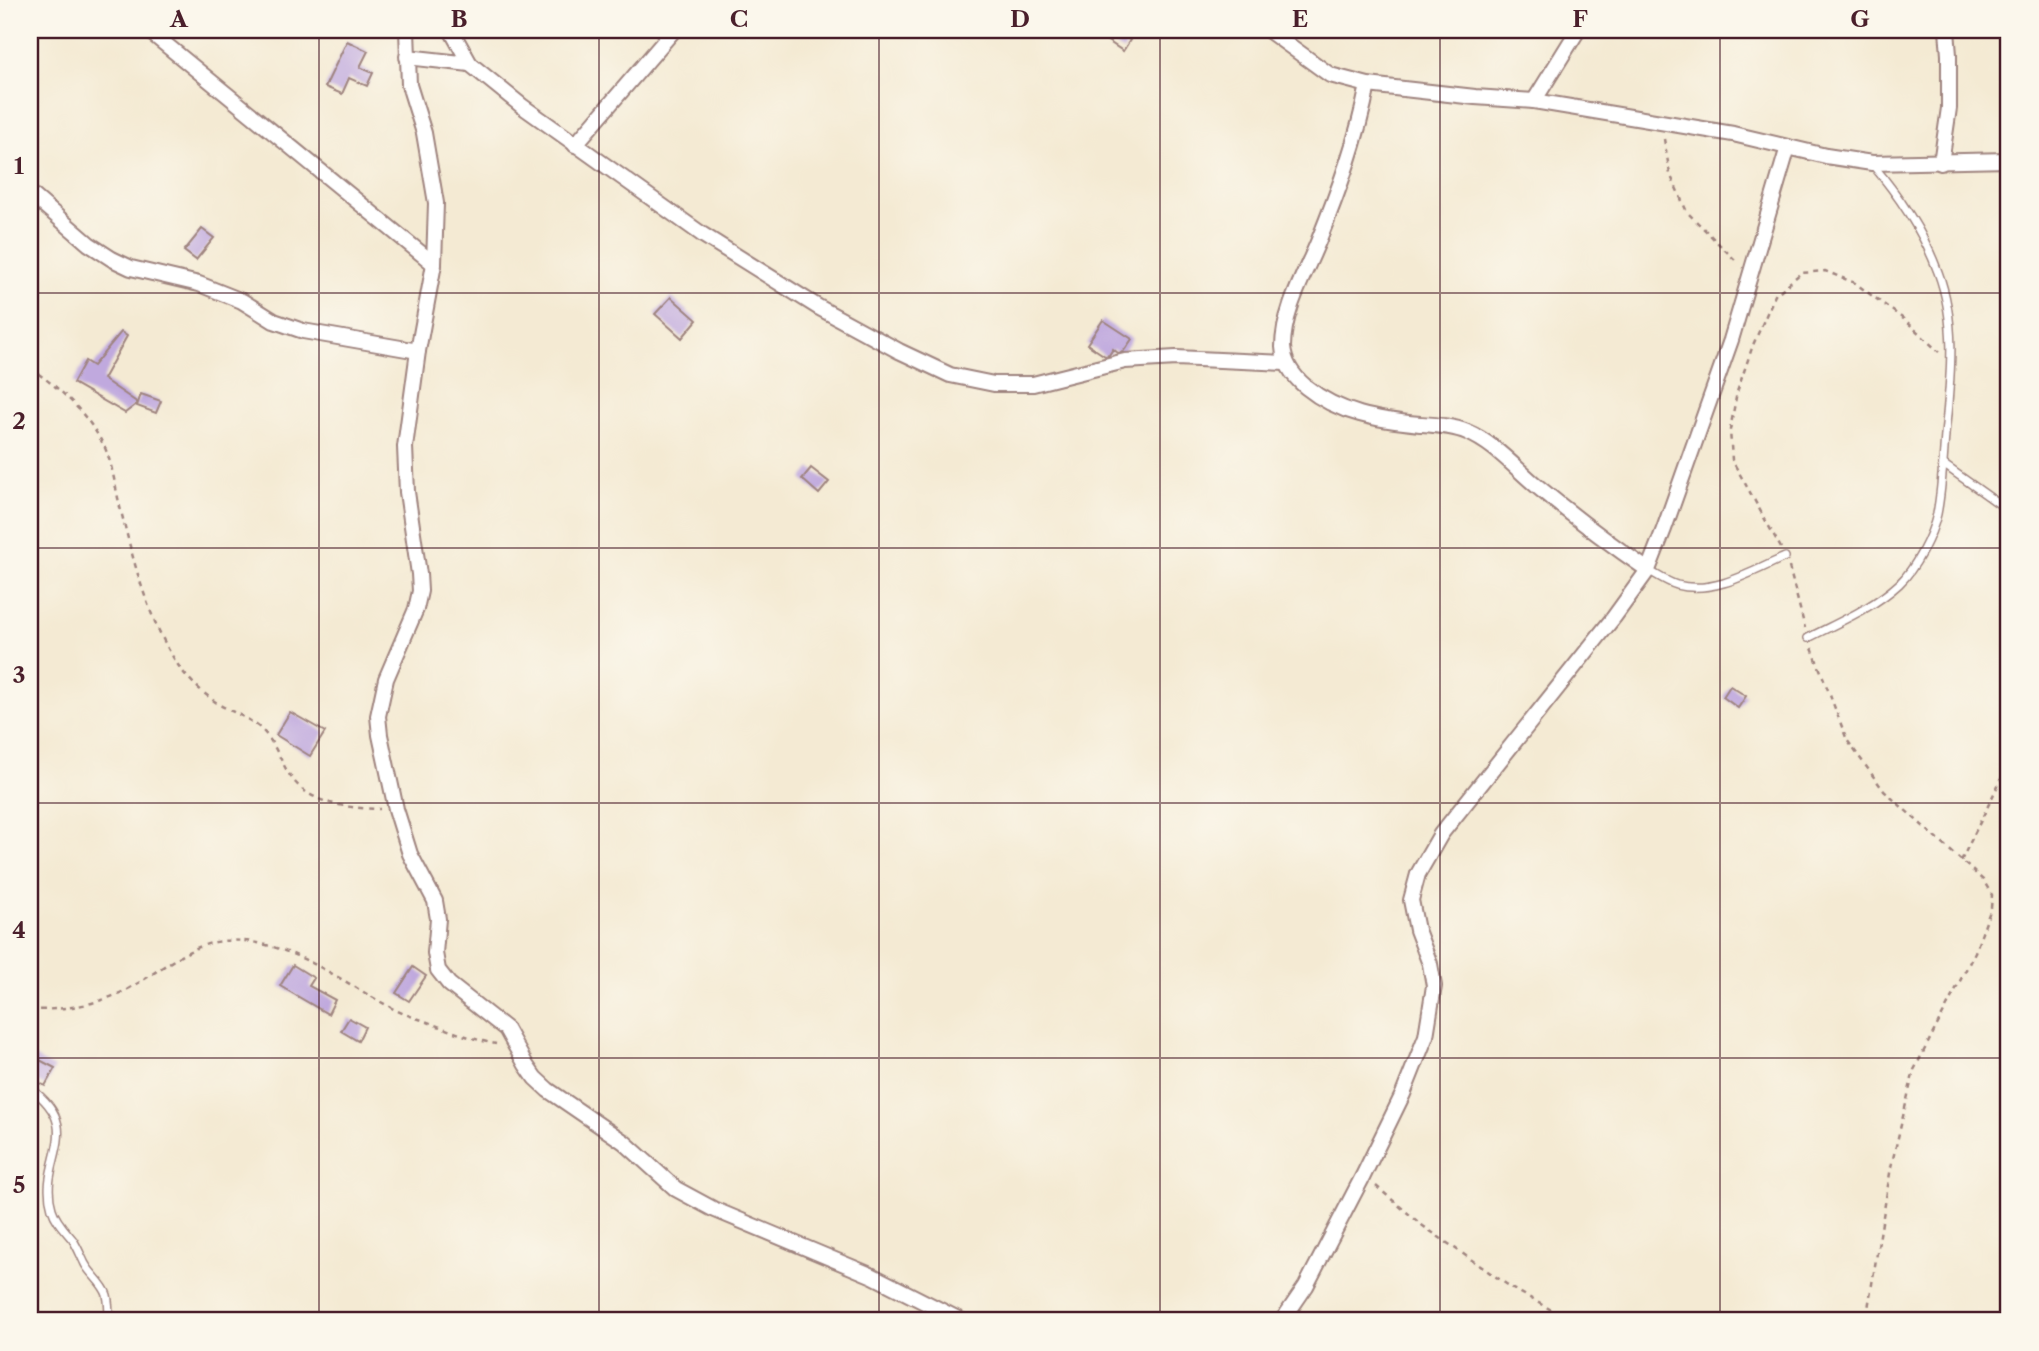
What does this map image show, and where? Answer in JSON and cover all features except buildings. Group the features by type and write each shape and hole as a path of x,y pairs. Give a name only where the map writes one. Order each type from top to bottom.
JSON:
{"street":[{"path":"148,30 434,264"},
{"path":"407,30 409,85 424,133 436,203 434,264 418,351 405,447 407,492 420,591 416,609 386,679 378,716 396,809 410,854 435,901 438,919 435,953 439,970 449,984 506,1029 536,1078 548,1090 624,1142 676,1189 713,1209 873,1276 962,1321"},
{"path":"451,30 470,64 575,145 703,235 818,307 950,375 994,384 1033,384 1125,361 1176,358 1286,363"},
{"path":"575,145 674,30"},
{"path":"1268,30 1330,75 1368,85 1534,101 1733,134 1872,163 2009,160"},
{"path":"1534,101 1578,30"},
{"path":"1941,163 1949,108 1950,55 1947,30"},
{"path":"407,57 470,64"},
{"path":"1368,85 1360,125 1340,185 1291,308 1284,335 1286,363 1300,382 1320,398 1351,413 1466,431 1488,443 1560,506 1648,570"},
{"path":"1282,1321 1306,1286 1363,1176 1404,1094 1426,1036 1434,986 1411,900 1418,874 1441,834 1614,617 1648,570 1712,397 1788,147"},
{"path":"30,193 89,244 131,268 199,284 242,300 274,321 303,331 418,351"}],"lane":[{"path":"1808,638 1863,610 1900,583 1919,557 1936,516 1952,363 1949,317 1939,274 1920,230 1897,193 1872,163"},
{"path":"1943,464 2009,512"},
{"path":"1648,570 1675,584 1699,589 1736,579 1785,557"},
{"path":"30,1088 50,1106 59,1129 50,1187 51,1207 56,1220 75,1243 85,1265 106,1293 109,1321"}],"path":[{"path":"1661,122 1670,174 1687,212 1751,275"},
{"path":"1866,1321 1891,1167 1914,1070 1975,952 1991,908 1992,895 1983,880 1884,791 1847,740 1808,638 1785,557 1732,460 1730,430 1737,392 1753,345 1775,295 1801,273 1825,271 1855,283 1905,320 1952,363"},
{"path":"30,369 67,396 86,417 105,446 141,581 160,633 179,667 210,697 261,729 291,778 304,790 323,802 352,808 396,809"},
{"path":"1961,861 2009,763"},
{"path":"30,1010 88,1005 126,990 192,950 222,941 258,943 293,955 358,988 392,1009 473,1039 516,1048"},
{"path":"1363,1176 1423,1226 1501,1281 1571,1321"}]}
